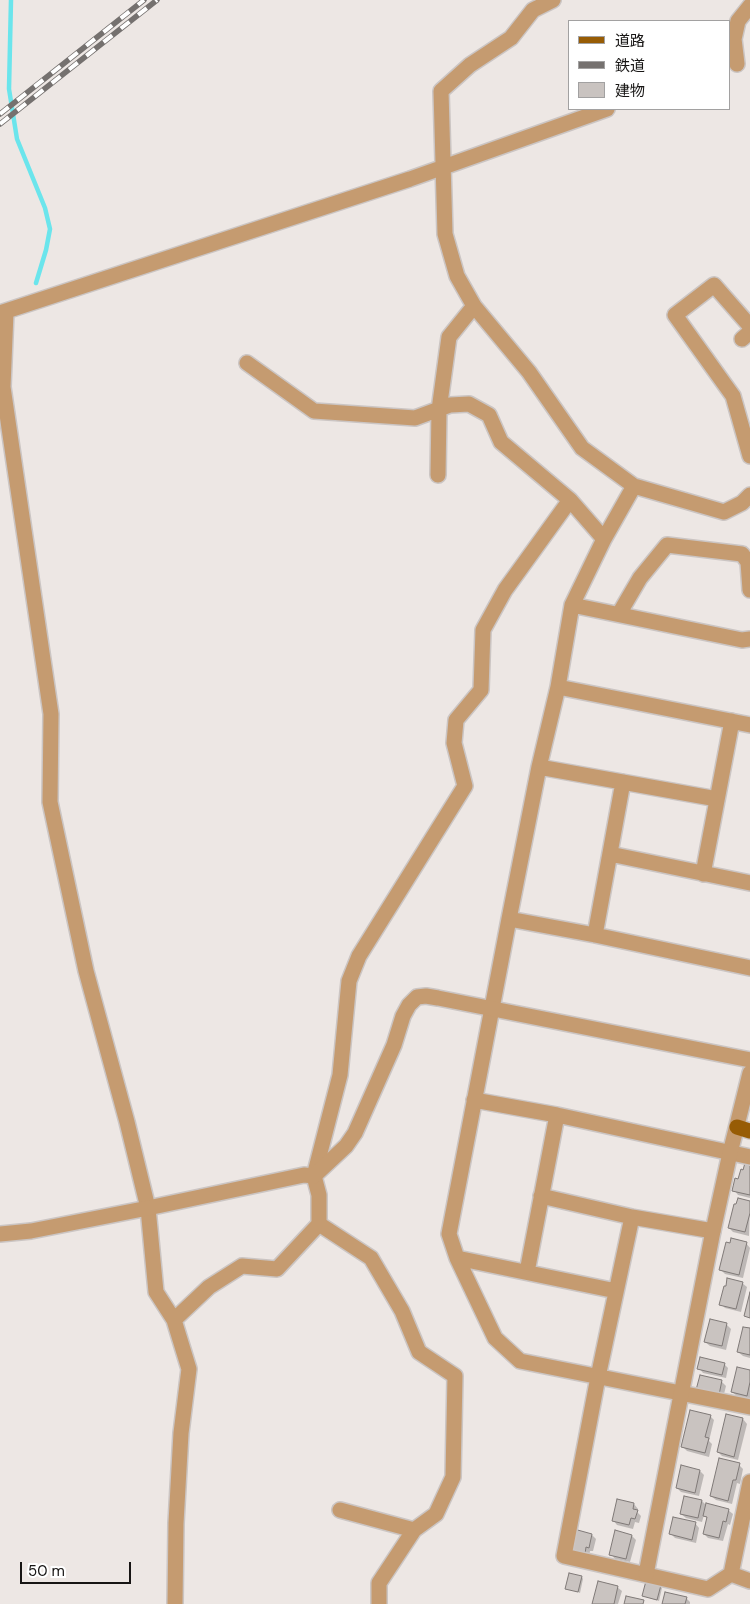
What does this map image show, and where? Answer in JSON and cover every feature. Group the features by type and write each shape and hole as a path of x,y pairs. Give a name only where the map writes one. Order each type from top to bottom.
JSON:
{"street":[{"path":"553,0 534,5 510,38 470,65 441,91 445,234 456,276 474,306 529,372 582,448 634,486 724,512 742,503 750,495"},
{"path":"739,64 734,39 738,21 750,6"},
{"path":"174,1604 181,1433 189,1369 174,1320 156,1292 148,1208 86,971 50,802 51,714 3,386 3,312 442,168 605,110"},
{"path":"747,332 714,285 675,315 733,396 750,456"},
{"path":"438,474 439,410 449,337 474,306"},
{"path":"247,363 314,411 415,418 450,405 469,404 488,415 501,442 570,500 604,539"},
{"path":"634,486 604,539 572,605 558,687 539,767 448,1234 457,1258 495,1338 520,1362 750,1407"},
{"path":"174,1320 209,1287 242,1266 277,1269 319,1224 319,1195 314,1176 340,1075 349,981 359,956 465,786 454,742 456,720 481,690 483,630 505,590 570,500"},
{"path":"619,614 640,578 667,546 742,554 748,562 750,590"},
{"path":"572,605 742,640 750,639"},
{"path":"558,687 750,725"},
{"path":"703,874 732,721"},
{"path":"539,767 717,799"},
{"path":"595,935 623,782"},
{"path":"610,854 750,883"},
{"path":"509,919 750,968"},
{"path":"0,1234 148,1208 304,1175 314,1176 346,1146 355,1133 394,1045 403,1016 409,1005 417,997 426,996 750,1060"},
{"path":"646,1574 713,1230 730,1153 744,1129 750,1073"},
{"path":"474,1100 557,1115 750,1157"},
{"path":"528,1272 557,1115"},
{"path":"541,1196 632,1217 713,1230"},
{"path":"632,1217 598,1376 564,1556 708,1589 739,1577 750,1482"},
{"path":"319,1224 371,1258 402,1311 419,1352 455,1376 453,1477 436,1514 414,1530 379,1583 379,1604"},
{"path":"457,1258 616,1291"},
{"path":"340,1510 414,1530"}],"building":[{"path":"745,1163 750,1164 750,1195 732,1191 735,1178 738,1179"},
{"path":"738,1198 750,1201 750,1213 745,1232 728,1228 734,1204 736,1204"},
{"path":"731,1238 747,1242 739,1275 719,1270 726,1242 730,1243"},
{"path":"727,1278 743,1282 736,1309 719,1305"},
{"path":"750,1292 750,1318 744,1316"},
{"path":"710,1319 727,1323 722,1346 704,1342"},
{"path":"743,1327 750,1328 750,1355 737,1352"},
{"path":"700,1357 725,1363 722,1375 697,1369"},
{"path":"737,1367 750,1370 747,1396 731,1392"},
{"path":"700,1375 722,1380 719,1395 696,1390"},
{"path":"690,1410 711,1415 705,1437 709,1438 705,1453 681,1447"},
{"path":"726,1414 743,1418 734,1457 717,1452"},
{"path":"719,1458 740,1463 736,1480 733,1480 728,1501 710,1496"},
{"path":"681,1465 700,1470 695,1493 676,1488"},
{"path":"684,1496 702,1500 698,1518 680,1514"},
{"path":"617,1499 634,1503 633,1509 638,1510 635,1519 631,1518 629,1525 612,1521"},
{"path":"706,1503 729,1509 726,1522 723,1521 719,1538 703,1534 707,1517 703,1516"},
{"path":"673,1517 696,1522 692,1540 669,1534"},
{"path":"574,1529 592,1534 589,1548 586,1547 585,1554 569,1550"},
{"path":"615,1530 632,1535 626,1559 609,1555"},
{"path":"569,1573 582,1576 578,1592 565,1589"},
{"path":"598,1581 618,1586 614,1604 592,1604"},
{"path":"646,1581 661,1585 657,1600 642,1596"},
{"path":"665,1592 687,1597 685,1604 662,1604"},
{"path":"626,1596 644,1600 643,1604 624,1604"}],"waterway":[{"path":"11,0 9,89 17,139 45,208 50,229 36,283"}],"railway":[{"path":"0,114 144,0"},
{"path":"0,124 157,0"}]}
